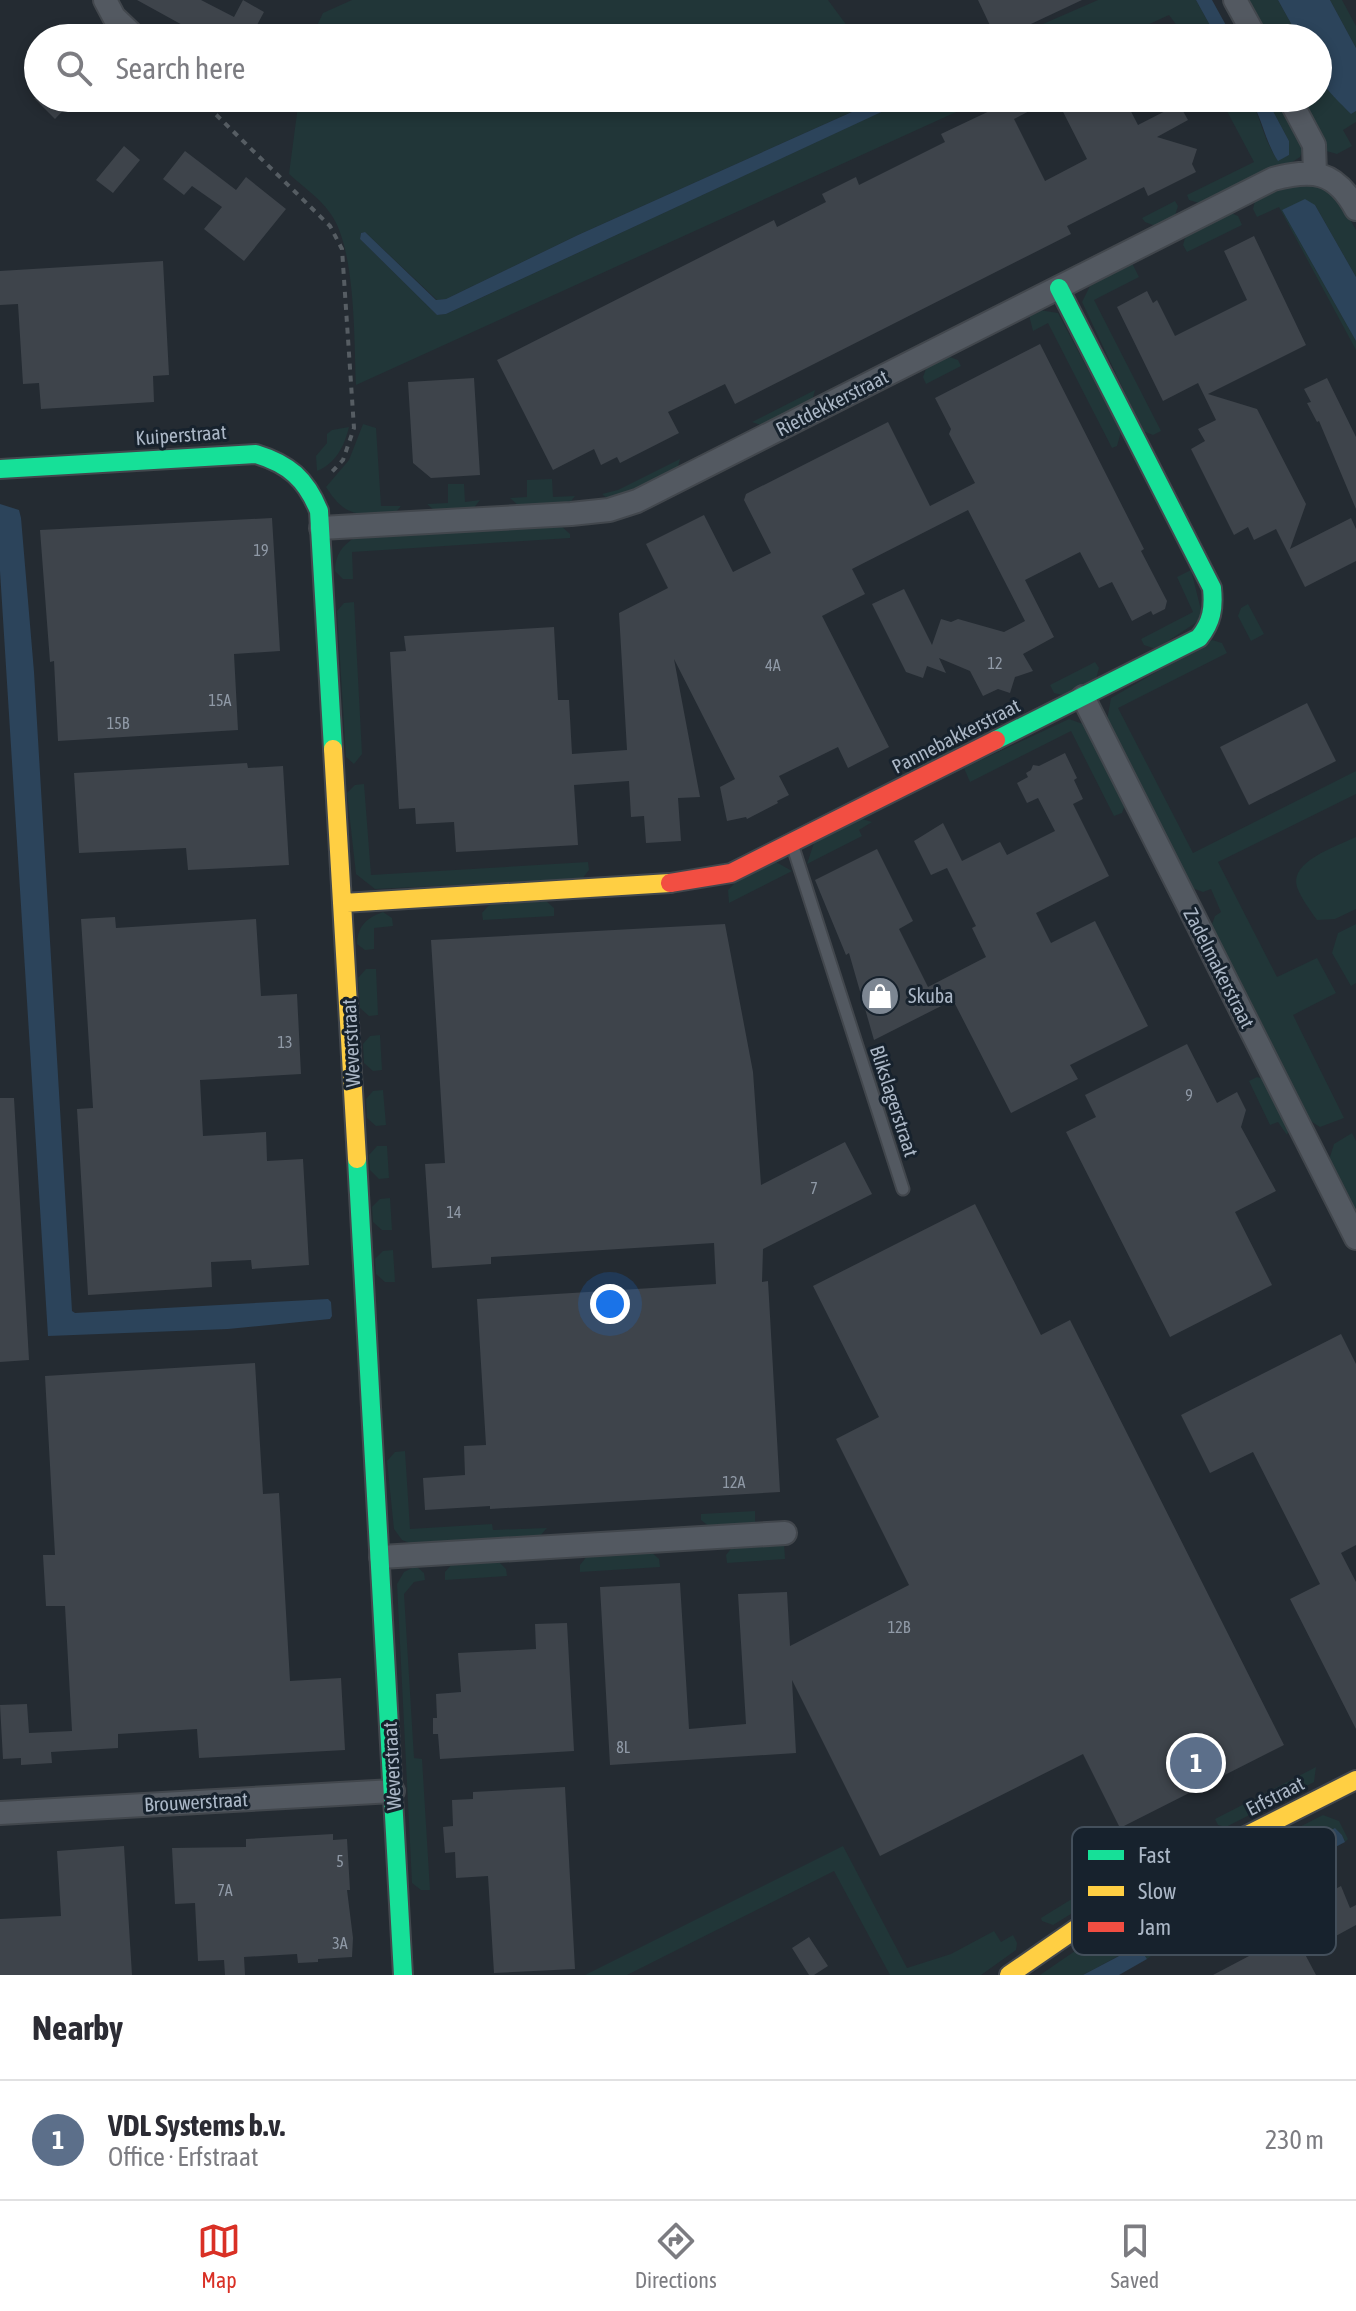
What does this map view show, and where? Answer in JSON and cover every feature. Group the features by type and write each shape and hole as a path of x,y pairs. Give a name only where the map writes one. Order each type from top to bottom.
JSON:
{"street":[{"path":"105,0 121,24"},
{"path":"1235,0 1248,24"},
{"path":"1296,112 1314,145 1315,173 1338,183 1356,209"},
{"name":"Rietdekkerstraat","path":"321,528 571,514 609,510 637,501 1273,179 1315,173"},
{"name":"Pannebakkerstraat","path":"343,903 688,882 731,873 1199,638 1211,624 1214,606 1212,588 1059,288"},
{"name":"Kuiperstraat","path":"0,469 256,454 275,459 297,472 311,489"},
{"path":"311,489 321,528"},
{"name":"Weverstraat","path":"321,528 403,1975"},
{"name":"Zadelmakerstraat","path":"1083,697 1356,1238"},
{"path":"381,1557 785,1533"},
{"name":"Erfstraat","path":"1264,1827 1356,1780"},
{"name":"Brouwerstraat","path":"0,1813 393,1791"},
{"name":"Erfstraat","path":"1009,1975 1072,1932"}],"lane":[{"name":"Blikslagerstraat","path":"792,843 903,1189"}],"path":[{"path":"213,112 330,226 342,249 354,428 343,460 311,489"}],"green space":[{"path":"352,0 828,0 846,24 318,24 323,13"},
{"path":"1098,0 1196,0 1209,24 1176,24 1169,15 1149,24 1043,24"},
{"path":"1243,0 1278,0 1291,24 1256,24"},
{"path":"1330,0 1342,0 1356,26 1356,48"},
{"path":"1332,92 1351,114 1356,111 1356,122 1343,130 1352,146 1337,154 1323,150 1305,112 1332,112"},
{"path":"297,112 852,112 578,235 446,299 437,300 365,232 361,233 360,239 437,315 446,314 881,112 956,112 356,385 352,295 345,248 330,213 289,174"},
{"path":"1227,112 1256,112 1278,160 1289,155 1289,141 1273,112 1288,112 1304,145 1300,157 1202,204 1189,200 1187,195 1254,162"},
{"path":"1292,184 1325,189 1342,205 1356,230 1356,277 1315,205 1282,210 1356,341 1356,350 1279,207 1257,217 1253,209 1255,201"},
{"path":"1175,201 1178,206 1174,219 1158,227 1142,218"},
{"path":"1231,213 1238,216 1242,225 1187,252 1183,245 1186,235"},
{"path":"1132,263 1139,277 1094,300 1161,431 1153,435 1143,431 1082,302 1090,286"},
{"path":"1039,310 1058,313 1121,432 1117,446 1112,448 1048,323 1033,331 1029,315"},
{"path":"947,356 958,360 961,366 926,384 923,377 927,366"},
{"path":"815,390 812,401 764,426 752,422"},
{"path":"363,424 376,428 381,506 401,506 395,513 363,514 347,510 326,487 349,460"},
{"path":"349,427 338,454 317,471 316,456 327,443 327,434"},
{"path":"680,459 677,470 634,492 609,500 602,494 618,490"},
{"path":"552,479 553,497 575,496 569,504 519,506 510,498 527,497 527,480"},
{"path":"448,484 464,484 465,502 480,500 473,509 435,511 427,504 448,503"},
{"path":"560,525 570,534 570,538 352,552 353,579 343,579 335,571 340,551 356,537"},
{"path":"1191,570 1203,618 1156,649 1144,645 1141,639 1193,612 1177,577"},
{"path":"354,602 362,754 354,764 346,757 337,611 344,603"},
{"path":"1248,604 1264,634 1251,641 1238,616 1241,608"},
{"path":"1212,640 1222,643 1227,653 1118,708 1193,853 1356,771 1356,794 1218,862 1277,977 1317,958 1336,993 1293,1015 1344,1118 1320,1127 1309,1120 1211,927 1215,916 1221,912 1211,889 1203,892 1192,888 1107,720 1111,698"},
{"path":"1095,662 1099,668 1096,679 1063,695 1054,693 1050,685"},
{"path":"1069,719 1089,729 1126,802 1122,813 1114,816 1071,731 970,782 964,768"},
{"path":"957,732 960,738 958,748 925,765 914,761 910,755"},
{"path":"364,784 371,875 588,862 589,870 582,879 375,889 356,874 347,793 355,785"},
{"path":"862,819 872,822 859,830 862,836 807,864 814,843"},
{"path":"1356,837 1356,909 1335,919 1317,920 1297,887 1296,878 1300,869 1327,850"},
{"path":"776,862 792,871 729,903 728,890 737,881"},
{"path":"546,901 554,908 554,916 483,920 482,913 490,904"},
{"path":"383,912 392,918 393,926 374,928 374,949 365,950 357,944 361,927"},
{"path":"1356,924 1356,983 1351,986 1332,953 1338,933"},
{"path":"366,969 376,969 378,1015 369,1016 360,1008 358,978"},
{"path":"380,1035 382,1070 373,1071 364,1063 363,1044 370,1036"},
{"path":"1257,1077 1267,1080 1290,1126 1287,1135 1278,1122 1270,1125 1249,1081"},
{"path":"383,1090 386,1125 376,1126 367,1118 366,1099 373,1091"},
{"path":"1352,1133 1356,1141 1356,1214 1329,1160 1334,1144"},
{"path":"377,1146 387,1146 389,1178 379,1179 370,1170 369,1155"},
{"path":"390,1198 392,1230 382,1230 373,1222 372,1207 380,1199"},
{"path":"393,1250 395,1282 385,1282 376,1274 375,1259 383,1251"},
{"path":"405,1451 410,1529 492,1524 493,1530 547,1528 539,1537 415,1545 402,1540 394,1529 387,1461 395,1452"},
{"path":"755,1511 755,1524 710,1527 701,1520 701,1514"},
{"path":"784,1543 785,1559 727,1563 726,1555 733,1546"},
{"path":"650,1551 659,1559 660,1567 580,1572 580,1565 588,1555"},
{"path":"497,1560 506,1569 507,1576 445,1580 445,1572 453,1563"},
{"path":"416,1566 424,1573 425,1580 414,1582 404,1594 414,1758 422,1759 430,1890 421,1890 412,1883 397,1584 404,1572"},
{"path":"1316,1767 1314,1782 1226,1827 1218,1825 1215,1819"},
{"path":"1323,1815 1339,1821 1348,1839 1345,1842 1336,1827 1299,1827"},
{"path":"843,1846 907,1968 951,1954 994,1931 1001,1942 1013,1935 1016,1950 981,1975 890,1975 834,1871 627,1975 585,1975"},
{"path":"1072,1899 1072,1913 1053,1925 1041,1918"},
{"path":"1072,1953 1120,1955 1083,1975 1040,1975"}],"water":[{"path":"1196,0 1212,0 1225,24 1209,24"},
{"path":"1278,0 1330,0 1356,48 1356,111 1351,114 1332,95 1332,24 1291,24"},
{"path":"852,112 881,112 446,314 437,315 360,239 361,233 365,232 436,300 446,299 578,235"},
{"path":"1273,112 1289,141 1289,155 1278,161 1258,113"},
{"path":"1305,199 1315,205 1356,277 1356,341 1282,210"},
{"path":"0,504 19,510 21,518 34,672 72,1311 328,1299 331,1302 330,1319 228,1329 48,1336 0,571"},
{"path":"1336,1829 1342,1835 1345,1842 1336,1847"},
{"path":"1121,1955 1144,1955 1147,1959 1119,1975 1083,1975"}],"building":[{"path":"137,0 201,0 234,17 243,0 264,12 258,24 181,24"},
{"path":"978,0 1082,0 1031,24 989,24"},
{"path":"48,112 62,112 55,119"},
{"path":"987,112 1027,112 1014,119 1045,181 1087,159 1063,112 1131,112 1138,125 1163,112 1184,112 1188,120 1157,137 1197,149 1192,164 1196,172 1148,196 1144,187 1067,226 1071,234 735,404 725,384 668,412 679,433 620,463 617,457 601,465 594,449 553,470 497,360 774,220 777,227 826,202 822,194 856,177 859,185 945,142 941,134"},
{"path":"124,146 140,160 113,193 96,180"},
{"path":"185,151 236,190 246,177 286,209 244,261 204,229 222,207 192,186 184,195 163,179"},
{"path":"1254,236 1306,345 1208,394 1257,409 1306,504 1290,549 1351,518 1356,529 1356,561 1305,587 1276,529 1254,540 1248,527 1234,535 1191,449 1205,441 1198,429 1216,420 1198,383 1163,401 1117,307 1147,291 1153,303 1157,300 1175,336 1247,300 1224,251"},
{"path":"163,261 169,375 153,376 154,402 41,409 39,383 23,384 18,304 0,305 0,271"},
{"path":"1040,344 1144,549 1141,551 1167,601 1165,609 1153,615 1151,611 1132,621 1112,582 1099,588 1080,552 1025,580 1054,637 1023,654 1033,671 1015,677 1010,693 998,689 983,696 970,671 939,658 946,673 927,666 923,678 906,672 872,604 904,589 932,645 941,619 951,622 958,619 1004,632 1025,621 968,510 852,569 865,594 822,616 889,747 848,768 838,747 779,776 789,795 778,803 747,819 727,821 720,787 735,779 674,659 700,797 678,798 681,841 646,843 644,816 631,817 629,781 574,785 578,845 456,852 454,822 416,824 415,808 399,809 390,652 406,651 404,636 554,627 558,700 569,700 572,754 627,750 619,613 668,588 646,544 704,515 733,572 771,553 744,500 746,494 888,422 930,506 975,483 949,434 951,429 935,398"},
{"path":"474,378 480,475 431,478 413,463 408,382"},
{"path":"1327,378 1356,437 1356,509 1319,421 1307,403 1311,402 1304,389"},
{"path":"272,518 280,651 234,654 238,730 58,741 54,661 50,662 40,530"},
{"path":"1307,703 1336,761 1249,805 1220,747"},
{"path":"1065,753 1083,799 1073,804 1109,876 1036,913 1051,943 1095,921 1148,1026 1070,1065 1078,1079 1011,1113 953,1000 874,1040 849,953 846,955 815,880 877,849 913,921 899,929 928,987 986,957 972,928 976,926 947,868 931,875 914,841 943,823 962,861 1000,842 1007,855 1055,831 1038,798 1027,803 1017,783 1028,777 1026,773 1033,765 1039,766"},
{"path":"247,763 248,768 283,766 289,865 188,870 186,848 79,853 74,773"},
{"path":"115,917 116,928 256,919 261,996 297,994 301,1074 200,1080 203,1136 266,1132 267,1161 303,1159 309,1265 252,1269 251,1260 211,1262 212,1287 88,1295 77,1109 93,1108 81,919"},
{"path":"725,924 753,1072 761,1185 845,1142 872,1194 763,1249 762,1282 768,1281 780,1492 425,1510 423,1478 465,1475 464,1446 486,1445 477,1299 716,1284 714,1243 491,1257 491,1264 432,1268 425,1164 445,1163 431,940"},
{"path":"1187,1044 1217,1103 1237,1092 1246,1110 1241,1127 1276,1191 1235,1212 1272,1285 1170,1337 1066,1132 1096,1117 1085,1095"},
{"path":"0,1098 14,1098 29,1360 0,1362"},
{"path":"975,1204 1041,1335 1070,1320 1284,1745 1122,1827 1083,1754 880,1856 792,1680 796,1753 610,1765 600,1587 680,1583 689,1729 746,1724 738,1594 787,1592 790,1646 909,1585 836,1439 879,1417 813,1286"},
{"path":"1341,1334 1356,1364 1356,1545 1341,1553 1356,1582 1356,1729 1290,1599 1320,1584 1253,1452 1210,1473 1181,1415"},
{"path":"255,1363 263,1494 279,1493 290,1681 341,1678 345,1750 199,1758 197,1729 118,1734 118,1748 51,1752 52,1763 21,1765 21,1758 3,1759 0,1705 27,1704 29,1733 72,1731 65,1606 46,1606 43,1555 55,1555 45,1376"},
{"path":"567,1623 574,1751 440,1759 438,1734 433,1734 433,1718 437,1718 436,1694 461,1692 458,1653 536,1649 535,1624"},
{"path":"565,1787 575,1969 494,1973 488,1876 456,1878 455,1852 445,1853 443,1827 453,1826 452,1800 473,1799 473,1792"},
{"path":"333,1834 333,1840 347,1839 352,1957 298,1963 297,1954 244,1957 245,1975 225,1975 224,1960 198,1961 195,1903 175,1904 172,1848 246,1847 246,1839"},
{"path":"124,1846 132,1975 0,1975 0,1919 61,1916 57,1851"},
{"path":"1341,1886 1350,1908 1356,1905 1356,1925 1336,1936 1336,1889"},
{"path":"809,1937 828,1966 814,1975 809,1975 792,1948"},
{"path":"1251,1955 1305,1955 1316,1975 1213,1975"}],"traffic: fast":[{"path":"996,740 1199,638 1207,626 1212,608 1212,588 1059,288"},
{"path":"0,469 256,454 295,474 319,511 333,749"},
{"path":"357,1159 403,1975"}],"traffic: slow":[{"path":"333,749 357,1159"},
{"path":"343,903 670,883"},
{"path":"1263,1827 1356,1780"},
{"path":"1009,1975 1072,1932"}],"traffic: jam":[{"path":"670,883 731,873 996,740"}],"place":[{"name":"Skuba","path":"880,996"},
{"name":"VDL Systems b.v.","path":"1196,1763"}]}
